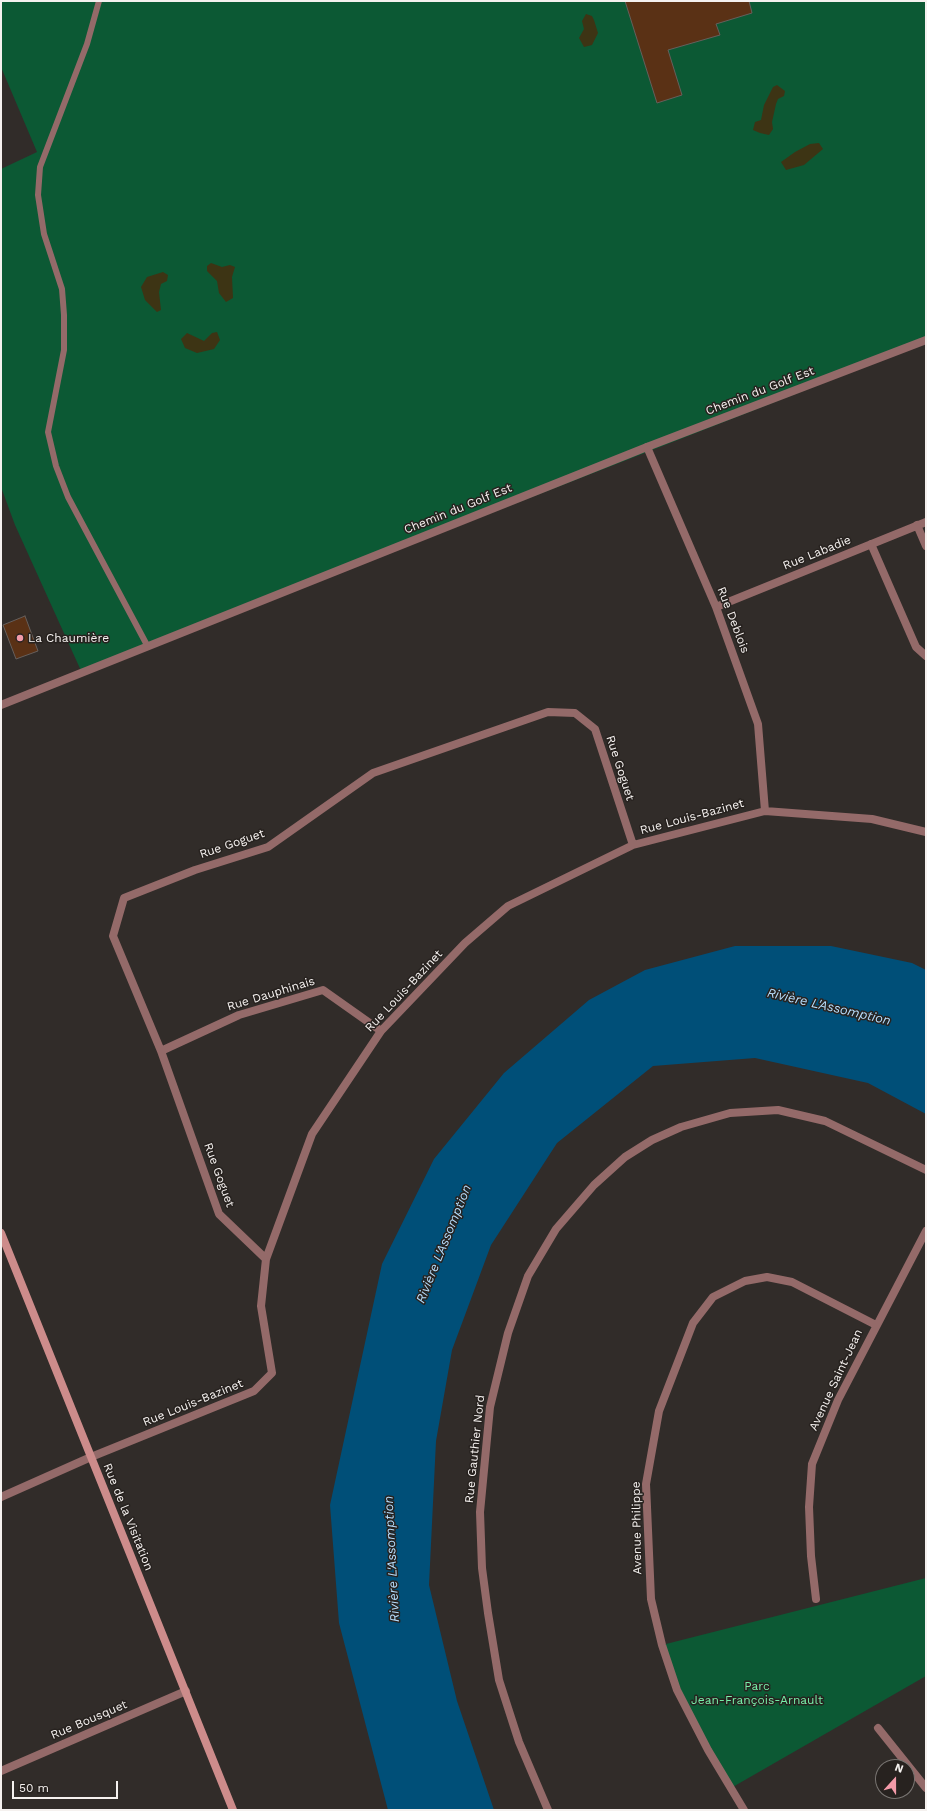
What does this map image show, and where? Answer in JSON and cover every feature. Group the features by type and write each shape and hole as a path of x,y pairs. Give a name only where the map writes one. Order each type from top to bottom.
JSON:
{"main road":[{"name":"Rue de la Visitation","path":"1,1235 233,1810"}],"street":[{"name":"Chemin du Golf Est","path":"1,705 647,447 926,340"},
{"name":"Rue Deblois","path":"647,447 716,607 758,724 765,811"},
{"name":"Rue Labadie","path":"716,607 926,522"},
{"path":"917,525 926,546"},
{"path":"871,544 916,647 926,656"},
{"name":"Rue Goguet","path":"266,1259 219,1214 161,1050 113,936 124,898 195,870 268,847 373,773 548,712 575,713 595,729 633,845"},
{"name":"Rue Louis-Bazinet","path":"91,1457 254,1392 272,1373 261,1306 266,1259 312,1134 381,1030 465,943 508,906 633,845 765,811 872,819 926,832"},
{"name":"Rue Dauphinais","path":"161,1050 239,1015 324,990 381,1030"},
{"name":"Rue Gauthier Nord","path":"548,1810 519,1742 499,1680 484,1583 480,1519 490,1407 508,1333 532,1269 556,1229 594,1185 625,1157 652,1140 681,1128 730,1113 778,1110 825,1121 926,1170"},
{"name":"Avenue Saint-Jean","path":"816,1599 811,1556 809,1507 812,1464 838,1400 926,1231"},
{"name":"Avenue Philippe","path":"744,1810 708,1750 678,1690 662,1645 651,1599 646,1484 659,1411 693,1322 713,1297 745,1281 767,1277 792,1282 876,1325"},
{"path":"1,1497 91,1457"},
{"name":"Rue Bousquet","path":"1,1771 186,1691"},
{"path":"878,1728 926,1788"}],"lane":[{"path":"99,1 87,44 40,167 38,195 44,234 62,289 64,315 64,350 48,432 56,466 68,497 148,647"}],"green space":[{"path":"1,1 926,1 926,343 82,673 15,525 1,487 1,169 37,152 1,67"},
{"name":"Parc Jean-François-Arnault","path":"926,1578 926,1676 731,1788 677,1690 662,1645"}],"sand":[{"path":"586,14 592,16 598,33 592,45 584,47 579,38 584,29 582,21"},
{"path":"777,85 785,91 784,96 778,99 776,104 772,122 773,129 769,135 753,130 755,122 761,120 764,105 773,87"},
{"path":"819,143 823,149 804,165 786,170 781,162 810,144"},
{"path":"211,263 222,267 230,265 235,267 232,277 233,298 226,302 219,293 217,281 207,271 207,266"},
{"path":"163,272 168,275 167,281 161,284 159,292 161,310 157,312 145,300 141,287 147,277"},
{"path":"217,332 220,340 214,349 197,353 185,348 181,339 187,333 204,341 212,333"}],"water":[{"name":"Rivière L'Assomption","path":"735,946 831,946 912,963 926,970 926,1114 868,1083 755,1058 653,1066 557,1143 491,1245 452,1350 436,1441 429,1585 457,1701 494,1810 388,1810 339,1623 330,1505 382,1264 434,1159 504,1073 589,1000 645,970"}],"building":[{"path":"625,1 749,1 752,13 716,24 720,35 668,50 682,95 657,103"},
{"name":"La Chaumière","path":"25,616 38,651 16,659 3,625"}],"place":[{"name":"La Chaumière","path":"20,638"}]}
